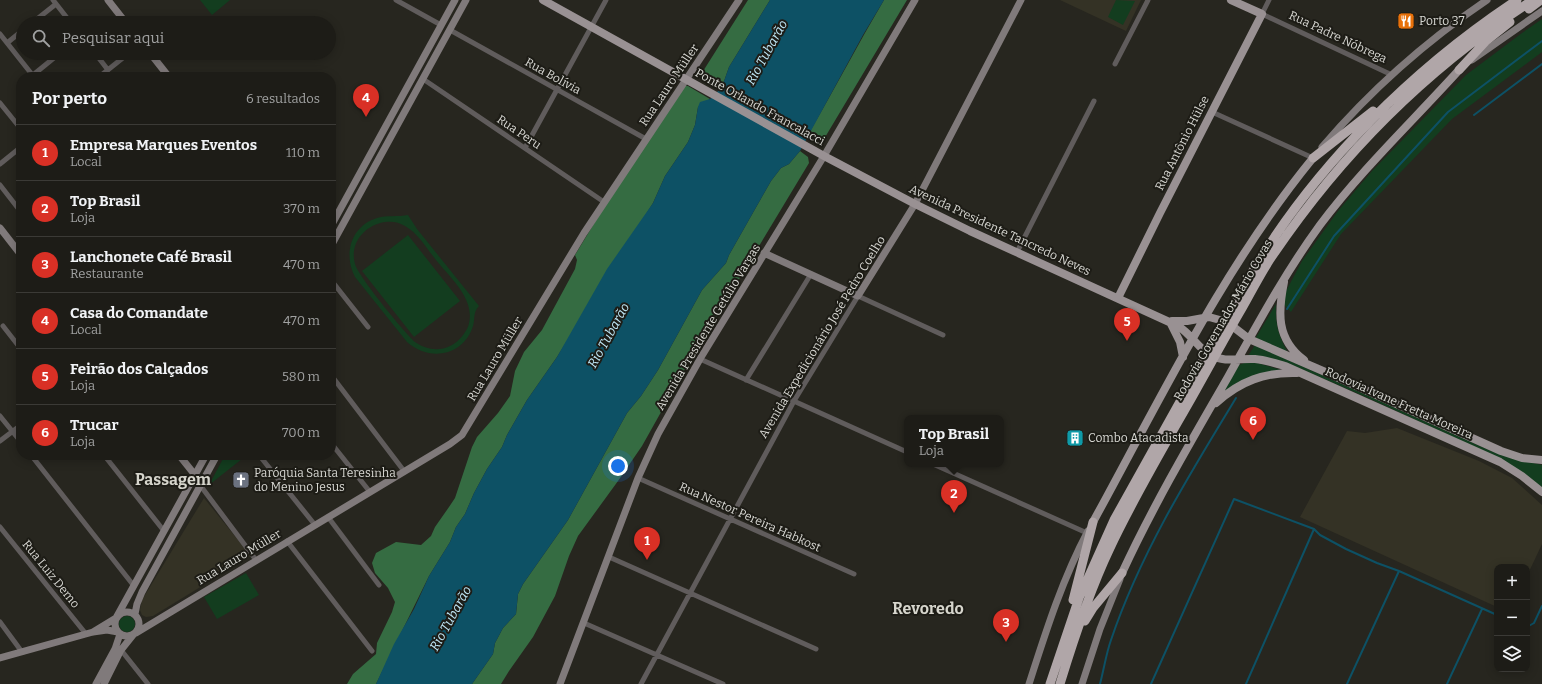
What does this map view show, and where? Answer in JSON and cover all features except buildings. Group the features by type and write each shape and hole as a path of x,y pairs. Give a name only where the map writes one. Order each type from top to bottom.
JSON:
{"highway":[{"name":"Rodovia Governador Mário Covas","path":"1060,684 1088,600 1129,510 1182,406 1288,218 1329,167 1374,117 1408,85 1470,33 1517,0"},
{"name":"Rodovia Governador Mário Covas","path":"1258,270 1322,189 1384,119 1447,62 1493,26 1533,0"},
{"path":"1459,70 1504,26 1541,0"},
{"path":"1313,158 1408,85"},
{"name":"Rodovia Governador Mário Covas","path":"1050,684 1079,598 1102,545 1128,494 1182,406"},
{"path":"1056,663 1093,522"},
{"path":"1068,659 1093,608 1122,573"}],"main road":[{"path":"108,0 121,16"},
{"path":"336,217 455,0"},
{"path":"336,237 466,0"},
{"name":"Ponte Orlando Francalacci","path":"543,0 820,154"},
{"name":"Rua Lauro Müller","path":"135,634 450,444 462,435 558,274 604,202 739,0"},
{"name":"Avenida Presidente Getúlio Vargas","path":"560,684 638,478 658,434 700,359 764,253 820,154 915,0"},
{"name":"Avenida Expedicionário José Pedro Coelho","path":"858,296 915,204 1021,0"},
{"name":"Rua Padre Nóbrega","path":"1231,0 1262,14"},
{"path":"1030,684 1054,607 1066,576 1087,533 1204,318 1234,267 1264,221 1313,158 1346,120 1392,75 1432,40 1487,0"},
{"path":"1082,684 1100,629 1122,573 1154,508 1285,277 1320,225 1360,176 1459,70 1542,11"},
{"name":"Rua Antônio Hülse","path":"1118,298 1262,14"},
{"path":"156,60 165,72"},
{"name":"Avenida Presidente Tancredo Neves","path":"820,154 915,204 1169,321 1185,330 1194,338"},
{"path":"370,155 378,160"},
{"path":"0,228 16,249"},
{"path":"764,253 858,296"},
{"path":"1285,277 1280,310 1282,331 1291,347 1299,356 1306,362 1323,371"},
{"path":"1204,318 1216,318 1227,322 1249,339"},
{"name":"Avenida Presidente Tancredo Neves","path":"1169,321 1187,321 1204,318"},
{"path":"1169,321 1178,336 1183,357"},
{"path":"1194,338 1205,351 1212,356 1224,360 1237,360"},
{"name":"Rodovia Ivane Fretta Moreira","path":"1249,339 1500,451 1522,458 1542,460"},
{"name":"Rodovia Ivane Fretta Moreira","path":"1237,360 1254,359 1274,362 1310,377 1500,462 1522,476 1542,492"},
{"path":"1210,408 1234,388 1251,379 1264,375 1282,373 1310,377"},
{"path":"183,460 195,475"},
{"path":"100,683 115,649 119,633 115,625 116,618 203,460"},
{"path":"100,683 121,650 140,627 137,617 137,604 142,592 214,460"},
{"path":"89,633 127,611 137,617"},
{"name":"Rua Lauro Müller","path":"137,617 161,617"},
{"path":"0,658 89,633 107,630 127,636 135,634"}],"street":[{"path":"396,0 441,25"},
{"path":"525,148 606,0"},
{"path":"1115,64 1148,0"},
{"name":"Rua Antônio Hülse","path":"1262,14 1269,0"},
{"path":"39,16 54,2 65,16"},
{"name":"Rua Padre Nóbrega","path":"1262,14 1392,75"},
{"name":"Rua Bolívia","path":"450,30 646,139"},
{"path":"0,34 16,54"},
{"path":"7,43 16,36"},
{"path":"21,60 31,72"},
{"path":"39,72 52,60"},
{"path":"100,60 108,70"},
{"path":"105,72 121,60"},
{"name":"Rua Peru","path":"423,79 604,202"},
{"path":"1017,252 1094,101"},
{"path":"0,103 2,110 16,124"},
{"path":"1212,112 1313,158"},
{"path":"0,164 16,151"},
{"path":"0,185 16,206"},
{"path":"746,380 811,274"},
{"path":"336,286 368,327"},
{"path":"858,296 943,335"},
{"name":"Avenida Expedicionário José Pedro Coelho","path":"641,684 794,402 858,296"},
{"path":"3,326 16,343"},
{"path":"700,359 904,451"},
{"path":"336,382 404,471"},
{"path":"0,416 16,436"},
{"path":"0,441 16,429"},
{"path":"336,449 370,492"},
{"path":"35,460 134,586"},
{"path":"108,460 164,531"},
{"path":"264,460 315,525"},
{"path":"941,467 1087,533"},
{"name":"Rua Nestor Pereira Habkost","path":"638,478 854,574"},
{"path":"200,485 256,560"},
{"path":"328,517 379,585"},
{"name":"Rua Luiz Demo","path":"0,527 89,633"},
{"path":"287,541 372,651"},
{"path":"609,557 816,649"},
{"path":"0,622 22,652"},
{"path":"584,623 723,684"},
{"path":"121,650 148,684"}],"shaded area":[{"path":"1060,0 1141,0 1126,31"},
{"path":"1397,428 1479,461 1512,478 1542,505 1542,544 1530,570 1530,564 1494,564 1494,606 1300,517 1347,431 1365,433"},
{"path":"204,498 251,556 153,616 146,617 142,615 140,610 142,600"}],"green space":[{"path":"200,0 230,0 212,15"},
{"path":"748,0 770,0 729,67 722,87 700,76"},
{"path":"884,0 907,0 821,144 808,135"},
{"path":"1116,0 1135,1 1123,25 1108,17"},
{"path":"1542,19 1542,52 1452,119 1341,234 1291,312 1284,305 1285,293 1302,261 1338,211 1372,171 1466,75"},
{"path":"685,86 688,86 710,99 698,107 695,125 688,142 665,176 653,203 557,357 527,400 507,435 502,447 487,469 465,514 456,527 450,542 429,576 376,684 347,684 353,674 376,654 377,643 392,612 395,602 388,588 375,573 372,563 376,553 396,542 421,545 431,536 435,527 455,498 472,447 477,437 498,413 510,396 515,371 524,352 542,330 575,269 577,260 575,255 606,204"},
{"path":"800,151 808,157 809,163 688,364 642,446 578,536 569,556 555,596 533,637 501,684 472,684 493,654 495,643 503,628 516,614 518,594 523,584 568,520 627,413 641,396 658,370 702,290 726,263 729,255 771,181 781,168 789,164"},
{"path":"408,215 417,229 479,306 475,314 472,329 467,338 460,346 443,353 434,354 424,352 407,342 355,277 351,268 350,250 355,234 361,227 377,218","holes":["388,222 395,222 410,229 462,292 469,310 470,319 464,334 453,345 441,349 432,349 415,342 382,304 358,270 355,264 354,249 360,236 371,227"]},
{"path":"408,235 460,301 414,337 362,271"},
{"path":"1276,304 1278,331 1290,356 1255,339"},
{"path":"1255,345 1491,451 1542,465 1542,490 1490,454 1366,397 1285,362 1248,356"},
{"path":"1247,362 1254,362 1281,370 1223,393 1239,365"},
{"path":"222,460 241,460 209,485"},
{"path":"246,573 259,595 217,619 204,597"},
{"path":"124,616 130,616 135,621 133,630 130,632 124,632 119,627 119,621"}],"water":[{"name":"Rio Tubarão","path":"770,0 884,0 863,35 800,151 789,164 781,168 771,181 729,255 726,263 702,290 658,370 641,396 627,413 568,520 523,584 518,594 516,614 503,628 495,643 493,654 472,684 376,684 394,644 414,609 429,576 450,542 456,527 465,514 487,469 502,447 507,435 527,400 557,357 607,269 653,203 665,176 688,142 695,125 700,102 710,99 722,87 729,67"}],"waterway":[{"path":"1287,309 1334,236 1448,112 1542,41"},
{"path":"1474,115 1542,64"},
{"path":"1100,684 1111,640 1136,577 1183,486 1236,398"},
{"path":"1151,684 1234,499 1314,529 1320,535 1346,549 1494,614"},
{"path":"1246,684 1314,529"},
{"path":"1347,684 1399,571"},
{"path":"1530,625 1534,623 1542,606"},
{"path":"1447,684 1482,609"}],"place":[{"name":"Porto 37","path":"1406,21"},
{"name":"Casa do Comandate","path":"366,117"},
{"name":"Feirão dos Calçados","path":"1127,341"},
{"name":"Combo Atacadista","path":"1075,438"},
{"name":"Trucar","path":"1253,440"},
{"name":"Paróquia Santa Teresinha do Menino Jesus","path":"241,480"},
{"name":"Top Brasil","path":"954,513"},
{"name":"Empresa Marques Eventos","path":"647,560"},
{"name":"Lanchonete Café Brasil","path":"1006,642"}],"district":[{"name":"Passagem","path":"173,479"},
{"name":"Revoredo","path":"928,608"}]}
